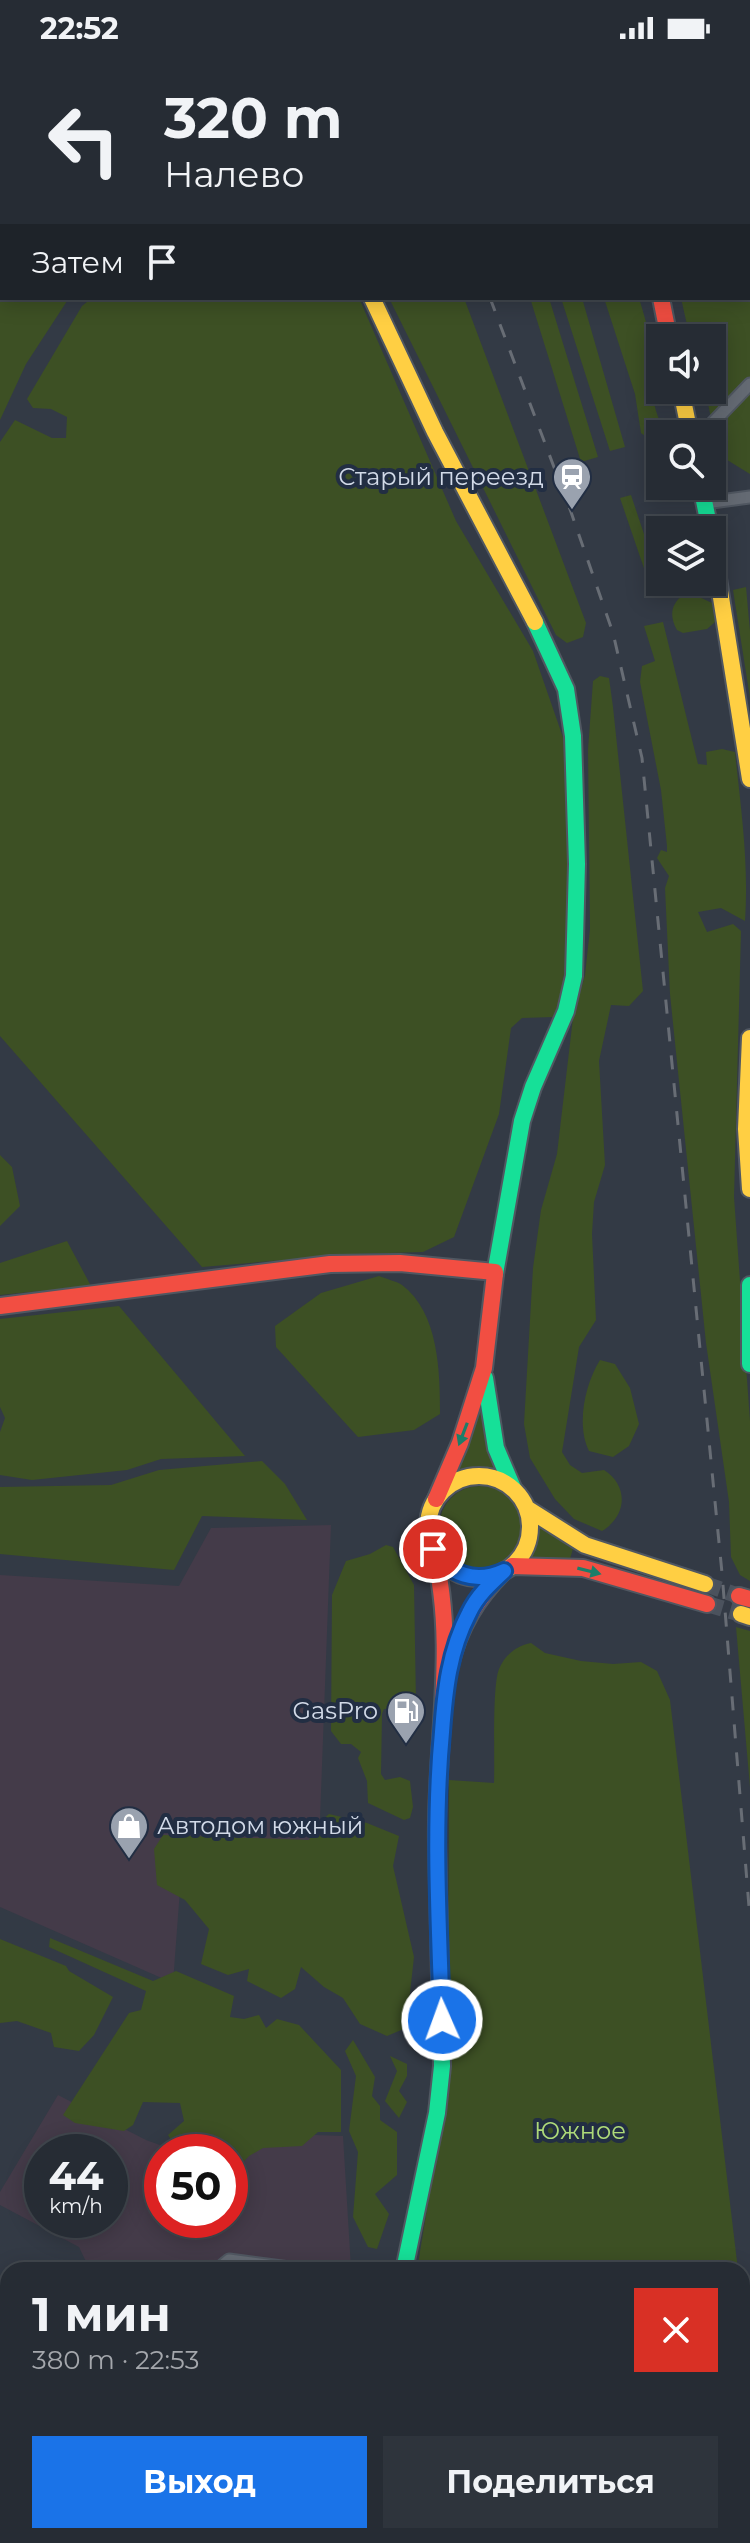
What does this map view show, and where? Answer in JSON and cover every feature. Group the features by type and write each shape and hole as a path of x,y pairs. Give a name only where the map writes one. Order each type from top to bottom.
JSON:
{"main road":[{"path":"373,300 435,432 563,678 573,736 577,864 575,967 566,1011 522,1121 498,1247 484,1368 468,1423 428,1523 444,1601 444,1698 437,1836 442,2066 437,2113 406,2262"},
{"path":"661,300 666,324"},
{"path":"704,500 707,516"},
{"path":"722,596 750,779"},
{"path":"750,1038 746,1129 750,1189"},
{"path":"468,1269 480,1265 498,1247"},
{"path":"0,1306 330,1264 400,1263 495,1272"},
{"path":"468,1269 485,1289 492,1304"},
{"path":"750,1285 750,1364"},
{"path":"484,1368 493,1445 500,1467 528,1509 585,1545 705,1584"},
{"path":"436,1499 448,1486 471,1476 489,1476 513,1488"},
{"path":"444,1698 452,1657 468,1615 486,1588 524,1552 530,1536 528,1509"},
{"path":"433,1549 444,1564 468,1577 487,1577 508,1569 583,1568 707,1604"}],"street":[{"path":"715,420 750,384"},
{"path":"705,503 750,497"}],"shaded area":[{"path":"331,1525 319,1846 184,1836 173,1983 0,1907 0,1575 179,1586 211,1528"},
{"path":"58,2095 144,2139 144,2238 248,2238 248,2146 286,2134 343,2136 351,2262 298,2262 244,2256 223,2257 220,2262 86,2262 79,2247 62,2238 128,2238 128,2134 35,2134"},
{"path":"24,2152 24,2218 0,2205 0,2192"}],"green space":[{"path":"0,300 68,300 26,364 0,420"},
{"path":"90,300 360,300 456,521 533,651 566,746 570,787 569,933 561,999 554,1017 522,1018 511,1028 499,1114 454,1237 423,1252 355,1254 202,1267 0,1036 0,442 15,420 52,438 66,438 67,417 51,409 33,408 27,399 82,306"},
{"path":"390,300 465,300 586,623 583,637 567,643 556,635"},
{"path":"550,300 598,457 581,462 531,301"},
{"path":"562,300 583,300 625,447 610,451"},
{"path":"605,300 640,300 646,323 646,404 655,404 660,420 646,420 646,437 641,433 635,394"},
{"path":"681,300 750,300 750,474 726,459 726,420 711,420 708,404 726,404 726,324 687,324"},
{"path":"631,495 646,540 646,574 620,498"},
{"path":"746,587 750,631 750,698 733,590"},
{"path":"682,596 697,596 712,603 715,622 707,629 683,633 677,630 672,611"},
{"path":"663,622 698,764 707,765 706,752 722,749 735,752 742,815 745,921 721,908 698,912 707,932 733,924 741,931 734,1197 750,1421 750,1581 740,1575 731,1557 729,1502 706,1343 670,994 665,888 669,876 657,858 661,850 667,852 667,846 661,790 640,682 642,666 655,661 644,626"},
{"path":"600,676 609,678 613,707 643,991 629,1006 611,1005 599,1061 605,1165 594,1202 592,1234 596,1320 579,1347 562,1452 570,1465 582,1473 604,1470 618,1484 622,1501 620,1509 602,1531 574,1519 555,1499 530,1458 524,1424 533,1268 541,1210 557,1154 573,1018 585,975 590,929 588,750 593,681"},
{"path":"0,1155 12,1167 20,1206 0,1226"},
{"path":"67,1241 91,1286 0,1295 0,1263"},
{"path":"379,1276 402,1285 424,1311 438,1362 440,1414 414,1430 358,1437 276,1347 275,1326 321,1293"},
{"path":"119,1306 245,1456 161,1459 127,1470 32,1480 0,1475 0,1432 5,1418 0,1407 0,1319"},
{"path":"600,1360 615,1364 630,1388 639,1424 629,1446 613,1457 589,1451 583,1429 586,1392"},
{"path":"483,1386 499,1471 479,1468 458,1471 473,1433"},
{"path":"262,1461 285,1484 307,1520 202,1516 174,1570 0,1554 0,1487 111,1485 159,1470"},
{"path":"480,1486 496,1489 509,1498 518,1511 521,1527 518,1543 509,1556 496,1565 480,1568 464,1565 451,1556 442,1543 439,1527 442,1511 451,1498 464,1489"},
{"path":"538,1523 574,1545 570,1559 531,1558"},
{"path":"386,1545 393,1547 414,1585 416,1703 411,1708 384,1709 382,1714 381,1774 385,1780 400,1777 410,1781 413,1807 410,1818 404,1820 368,1803 367,1781 358,1758 361,1752 351,1744 341,1744 331,1731 332,1595 346,1561 370,1554"},
{"path":"736,1627 750,1631 750,1787"},
{"name":"Южное","path":"531,1643 545,1653 581,1661 613,1664 641,1662 657,1671 670,1700 737,2262 418,2262 448,2081 449,1780 494,1783 497,1678 504,1659 521,1646"},
{"path":"329,1814 367,1823 399,1836 393,1866 414,1957 406,2028 387,2036 360,2024 343,1998 324,1987 301,1967 295,1989 281,1998 247,1981 249,1969 228,1975 201,1964 209,1929 185,1900 157,1885 154,1849 163,1835 309,1840 316,1825"},
{"path":"50,1938 153,1981 176,1971 234,1996 230,2017 244,2019 259,2015 266,2028 277,2019 299,2025 341,2070 341,2132 318,2132 302,2146 263,2148 248,2157 248,2134 169,2134 184,2121 180,2103 143,2102 133,2125 124,2131 75,2123 63,2115 129,2013 141,2010 146,1991 49,1947"},
{"path":"0,1939 66,1966 69,1971 113,1997 94,2035 79,2051 54,2047 51,2033 17,2021 0,2023"},
{"path":"353,2040 375,2077 372,2096 380,2106 380,2120 397,2132 397,2175 375,2194 389,2214 377,2249 368,2247 353,2217 358,2152 349,2131 356,2076 345,2051"},
{"path":"390,2056 407,2064 407,2076 399,2091 407,2102 399,2118 385,2101 397,2071"}],"tunnel":[{"path":"705,1584 739,1596"},
{"path":"707,1604 741,1614"}],"railway":[{"path":"491,300 613,633 642,758 722,1573 750,1919"}],"traffic: fast":[{"path":"704,500 707,516"},
{"path":"495,1274 522,1121 533,1087 566,1011 574,976 577,864 573,736 566,689 535,622"},
{"path":"750,1285 750,1364"},
{"path":"485,1378 496,1448 513,1488"},
{"path":"406,2262 437,2113 442,2066 437,1842"}],"traffic: slow":[{"path":"373,300 435,432 535,622"},
{"path":"684,404 687,420"},
{"path":"721,596 750,779"},
{"path":"750,1038 746,1129 750,1189"},
{"path":"479,1476 499,1480 515,1491 526,1507 530,1527 526,1547 515,1563 499,1574 479,1578 459,1574 443,1563 432,1547 428,1527 432,1507 443,1491 459,1480 479,1476"},
{"path":"528,1509 585,1545 705,1584"},
{"path":"741,1614 750,1617"}],"traffic: jam":[{"path":"661,300 666,324"},
{"path":"0,1306 330,1264 400,1263 495,1272"},
{"path":"436,1499 460,1443 484,1368 495,1274"},
{"path":"433,1549 444,1621 445,1658 437,1842"},
{"path":"512,1566 583,1568 707,1604"},
{"path":"450,1665 458,1638 470,1614 504,1571"},
{"path":"739,1596 750,1599"}],"place":[{"name":"Старый переезд","path":"572,511"},
{"name":"GasPro","path":"406,1745"},
{"name":"Автодом южный","path":"129,1860"}],"route":[{"path":"433,1549 444,1564 468,1577 487,1577 504,1571 486,1588 468,1615 452,1657 444,1698 437,1836 442,2020"}]}
